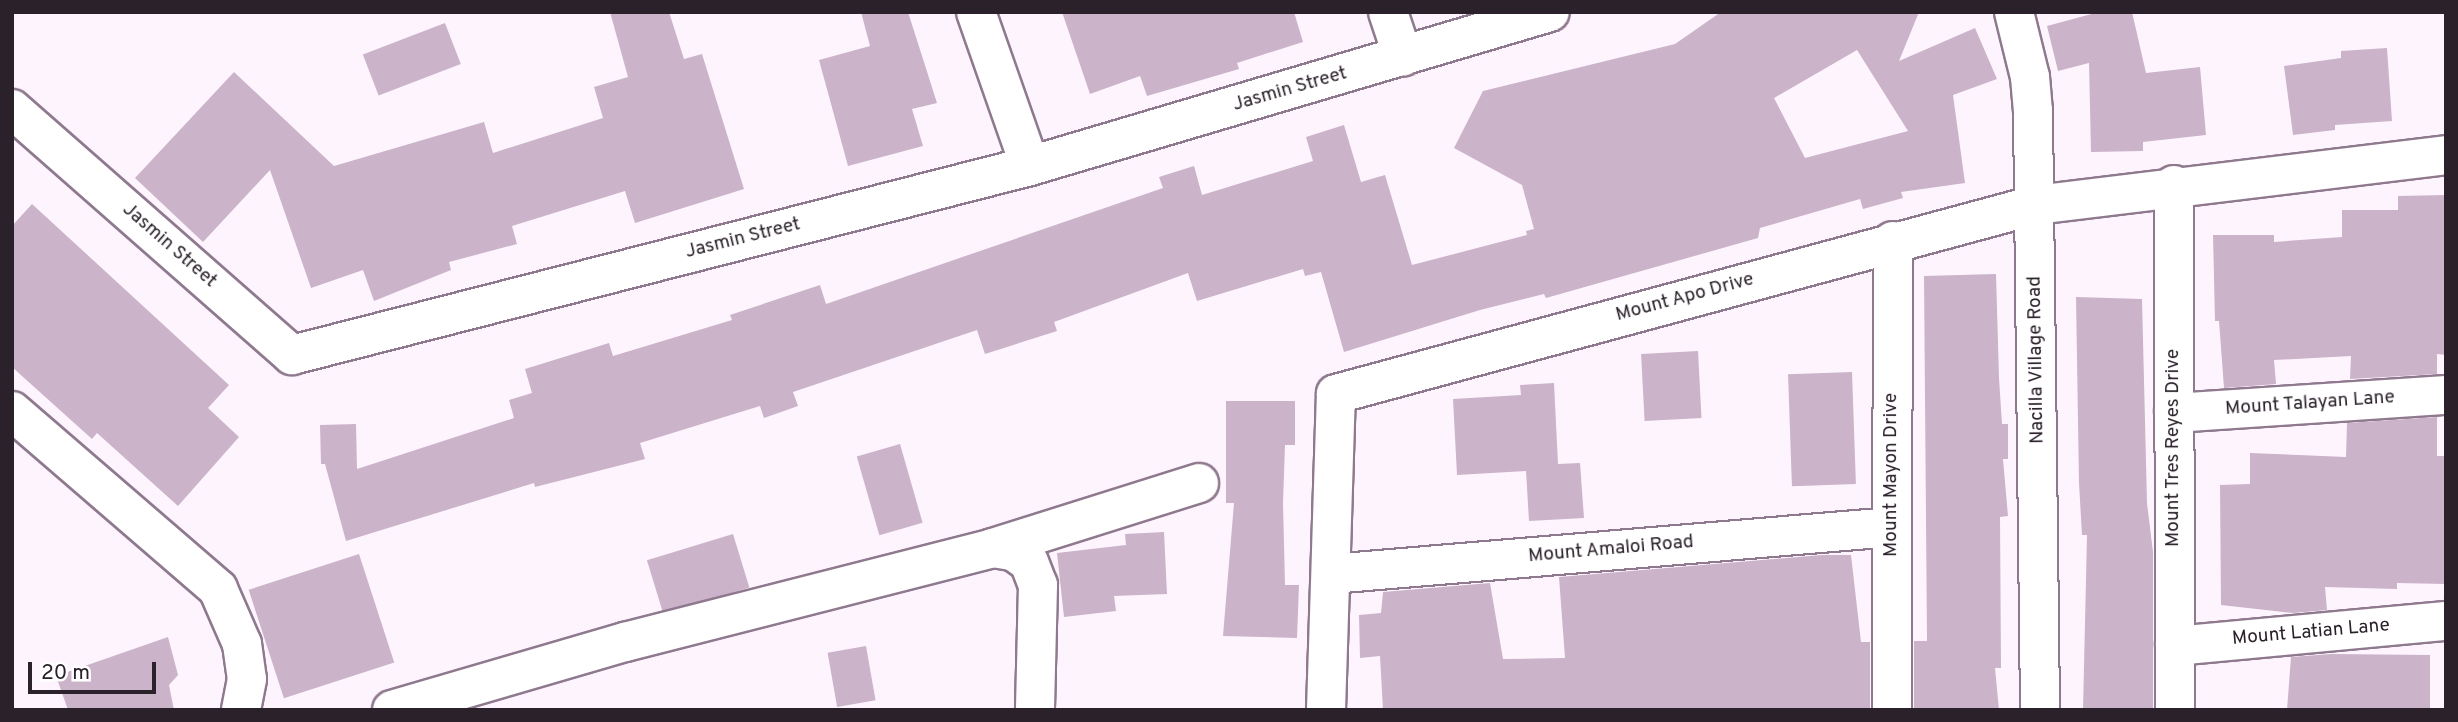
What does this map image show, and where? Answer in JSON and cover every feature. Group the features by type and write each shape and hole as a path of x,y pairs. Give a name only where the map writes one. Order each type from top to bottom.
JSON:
{"street":[{"path":"976,12 1030,166"},
{"path":"1388,12 1403,57"},
{"name":"Jasmin Street","path":"12,109 292,355 1030,166 1550,12"},
{"name":"Nacilla Village Road","path":"2014,12 2030,77 2035,205 2040,710"},
{"path":"2035,205 2174,185 2446,155"},
{"name":"Mount Tres Reyes Drive","path":"2174,185 2175,710"},
{"name":"Mount Apo Drive","path":"1331,574 1336,394 1893,241 2035,205"},
{"name":"Mount Mayon Drive","path":"1892,710 1893,241"},
{"name":"Mount Talayan Lane","path":"2174,413 2446,396"},
{"path":"12,411 218,589 242,644 247,679 241,710"},
{"path":"392,710 625,642 993,548 1199,483"},
{"name":"Mount Amaloi Road","path":"1331,574 1892,527"},
{"path":"993,548 1013,551 1029,562 1038,585 1035,710"},
{"path":"1326,710 1331,574"},
{"name":"Mount Latian Lane","path":"2175,646 2446,621"}],"building":[{"path":"610,12 669,12 684,59 702,54 744,189 635,223 625,191 512,226 517,244 449,262 451,270 374,301 363,270 311,288 270,170 203,242 135,178 234,72 334,166 484,122 493,153 603,118 594,87 628,77"},
{"path":"861,12 908,12 937,103 912,109 923,146 848,166 819,60 870,46"},
{"path":"1062,12 1294,12 1303,42 1237,63 1239,69 1147,96 1140,76 1090,94"},
{"path":"1721,12 1919,12 1899,61 1975,28 1997,79 1953,95 1965,183 1901,192 1903,198 1863,209 1860,199 1760,228 1758,238 1546,298 1544,294 1480,310 1344,352 1321,272 1305,276 1303,269 1197,301 1188,273 1054,322 1057,331 985,354 977,330 793,392 798,406 764,418 760,406 640,443 645,459 535,487 534,483 346,541 325,464 321,464 320,425 356,424 357,469 514,418 509,400 532,393 525,369 609,343 613,356 732,320 730,315 820,285 826,304 1163,188 1159,177 1194,166 1202,195 1313,161 1306,137 1344,125 1361,182 1385,175 1412,265 1527,235 1526,231 1534,229 1522,185 1454,148 1483,91 1675,44","holes":["1857,50 1908,131 1805,158 1774,98"]},
{"path":"2099,12 2132,12 2146,73 2200,67 2206,135 2143,142 2143,151 2091,152 2089,63 2058,71 2047,26"},
{"path":"445,23 461,64 379,96 363,55"},
{"path":"2387,48 2392,121 2335,125 2335,130 2293,135 2284,66 2341,58 2341,51"},
{"path":"2446,195 2446,355 2437,354 2437,374 2350,379 2351,356 2274,360 2276,384 2224,388 2219,321 2215,321 2213,235 2274,235 2274,242 2342,237 2342,210 2398,210 2398,196"},
{"path":"32,204 229,385 208,408 239,437 178,506 97,433 92,439 12,367 12,226"},
{"path":"1996,274 2002,424 2008,424 2008,459 2003,459 2008,516 2000,517 2001,668 1995,668 1999,710 1925,710 1914,708 1914,641 1927,641 1924,276"},
{"path":"2076,297 2142,299 2147,503 2153,552 2153,710 2083,710 2087,535 2082,535 2079,483"},
{"path":"1698,351 1702,418 1645,421 1641,354"},
{"path":"1852,372 1856,484 1792,486 1788,374"},
{"path":"1554,383 1558,464 1580,463 1584,518 1529,521 1526,471 1457,475 1453,399 1521,395 1520,385"},
{"path":"1226,401 1295,401 1295,445 1285,445 1283,503 1285,585 1299,585 1297,638 1223,636 1234,503 1226,503"},
{"path":"2437,417 2437,456 2446,456 2446,584 2397,583 2397,589 2325,587 2327,610 2293,613 2221,605 2220,485 2250,484 2250,453 2346,457 2347,423"},
{"path":"900,444 923,523 879,535 857,456"},
{"path":"1164,532 1167,594 1114,596 1116,611 1064,617 1057,553 1126,545 1125,534"},
{"path":"733,534 749,588 663,614 647,560"},
{"path":"359,554 394,662 284,698 249,590"},
{"path":"1822,555 1851,555 1861,642 1870,642 1870,708 1383,710 1380,656 1360,658 1359,615 1381,613 1383,592 1490,583 1503,659 1565,658 1559,577"},
{"path":"168,637 178,675 169,685 174,710 68,710 56,676"},
{"path":"866,646 876,700 837,707 828,653"},
{"path":"2331,654 2430,655 2430,710 2287,710 2291,657"}]}
